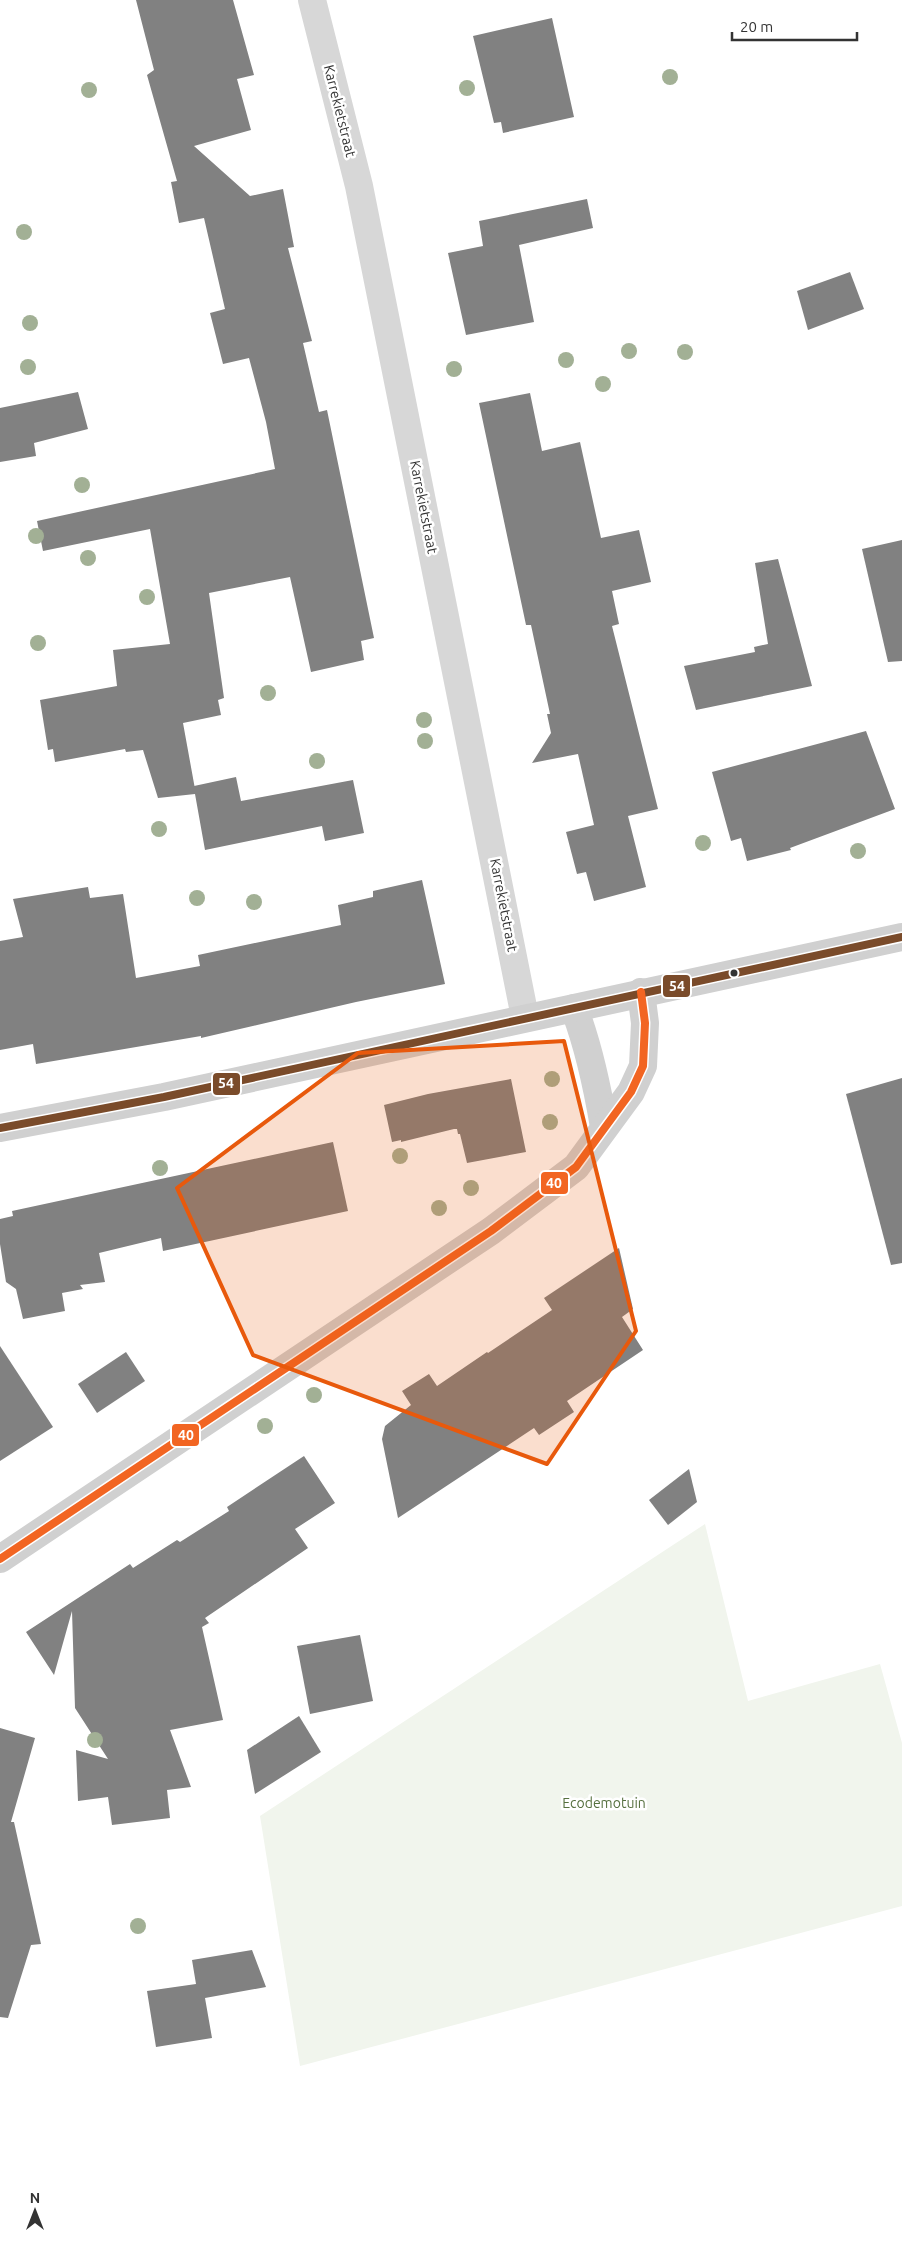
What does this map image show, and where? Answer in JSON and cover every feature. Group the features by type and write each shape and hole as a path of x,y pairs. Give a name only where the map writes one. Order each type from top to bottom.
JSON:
{"street":[{"name":"Karrekietstraat","path":"312,0 359,186 526,1017"},
{"path":"0,1128 164,1097 641,992 902,937"},
{"path":"0,1559 491,1231 576,1167 631,1092 643,1066 645,1023 641,992"},
{"path":"574,1008 586,1040 596,1076 604,1127"}],"highlighted area":[{"path":"564,1041 636,1331 547,1464 253,1355 177,1188 358,1053"}],"green space":[{"name":"Ecodemotuin","path":"705,1524 748,1701 880,1664 902,1743 902,1906 300,2066 260,1816"}],"building":[{"path":"136,0 233,0 254,75 237,79 251,130 194,146 250,196 283,189 294,247 288,248 312,341 303,343 319,412 327,410 374,638 361,641 364,660 311,672 290,577 209,593 224,698 218,700 221,715 183,723 194,786 236,777 241,801 353,780 364,833 325,841 322,826 205,850 195,794 158,798 143,750 126,752 125,749 55,762 53,749 48,750 40,700 117,686 113,650 170,644 150,529 43,551 37,521 275,469 266,422 249,358 223,364 210,313 225,309 204,218 179,223 171,182 177,181 147,75 154,70"},
{"path":"552,18 574,117 503,133 501,122 494,123 473,36"},
{"path":"587,199 593,228 519,245 534,322 466,335 448,253 483,246 479,221"},
{"path":"850,272 864,309 808,330 797,291"},
{"path":"78,392 88,429 34,443 36,456 0,462 0,408"},
{"path":"530,393 542,451 580,442 601,538 639,530 651,582 612,591 619,624 612,626 658,809 628,816 646,887 594,901 586,872 577,874 566,832 594,825 578,754 532,763 551,733 547,714 550,714 531,625 526,625 479,403"},
{"path":"902,540 902,661 888,662 862,549"},
{"path":"778,559 812,686 696,710 684,666 755,652 754,647 768,644 755,563"},
{"path":"866,731 895,809 790,848 791,850 747,861 741,838 731,841 712,772"},
{"path":"422,880 445,984 356,1002 201,1038 201,1036 36,1064 33,1044 0,1050 0,941 23,937 13,899 88,887 90,898 123,894 136,978 200,966 198,955 341,925 338,905 373,897 373,891"},
{"path":"902,1078 902,1263 891,1265 846,1094"},
{"path":"511,1079 526,1152 467,1163 457,1129 401,1142 401,1140 392,1142 384,1105 428,1094"},
{"path":"333,1142 348,1211 163,1251 161,1238 99,1253 105,1282 80,1285 83,1289 62,1293 65,1311 23,1319 16,1289 6,1282 0,1244 0,1219 13,1216 12,1211"},
{"path":"619,1248 633,1309 622,1317 643,1350 567,1401 574,1412 539,1435 534,1428 398,1518 382,1439 385,1426 411,1405 402,1391 429,1374 437,1386 488,1353 552,1310 544,1298"},
{"path":"0,1346 53,1427 0,1461"},
{"path":"126,1352 145,1381 97,1413 78,1384"},
{"path":"304,1456 335,1503 295,1529 308,1548 205,1618 209,1623 202,1627 223,1720 170,1730 191,1787 167,1790 170,1818 112,1825 108,1797 78,1801 76,1750 108,1759 75,1708 72,1611 54,1675 26,1632 130,1564 133,1568 177,1540 180,1542 229,1511 227,1507"},
{"path":"689,1469 697,1502 668,1525 649,1500"},
{"path":"360,1635 373,1701 310,1714 297,1646"},
{"path":"299,1716 321,1752 255,1794 247,1750"},
{"path":"0,1728 35,1738 11,1822 14,1822 41,1944 31,1945 8,2018 0,2017"},
{"path":"252,1950 266,1987 205,1998 212,2038 156,2047 147,1991 196,1984 192,1960"}],"transit line":[{"name":"54","path":"0,1128 164,1097 902,937"},
{"name":"40","path":"0,1559 491,1231 576,1167 631,1092 643,1066 645,1023 641,992"}]}
